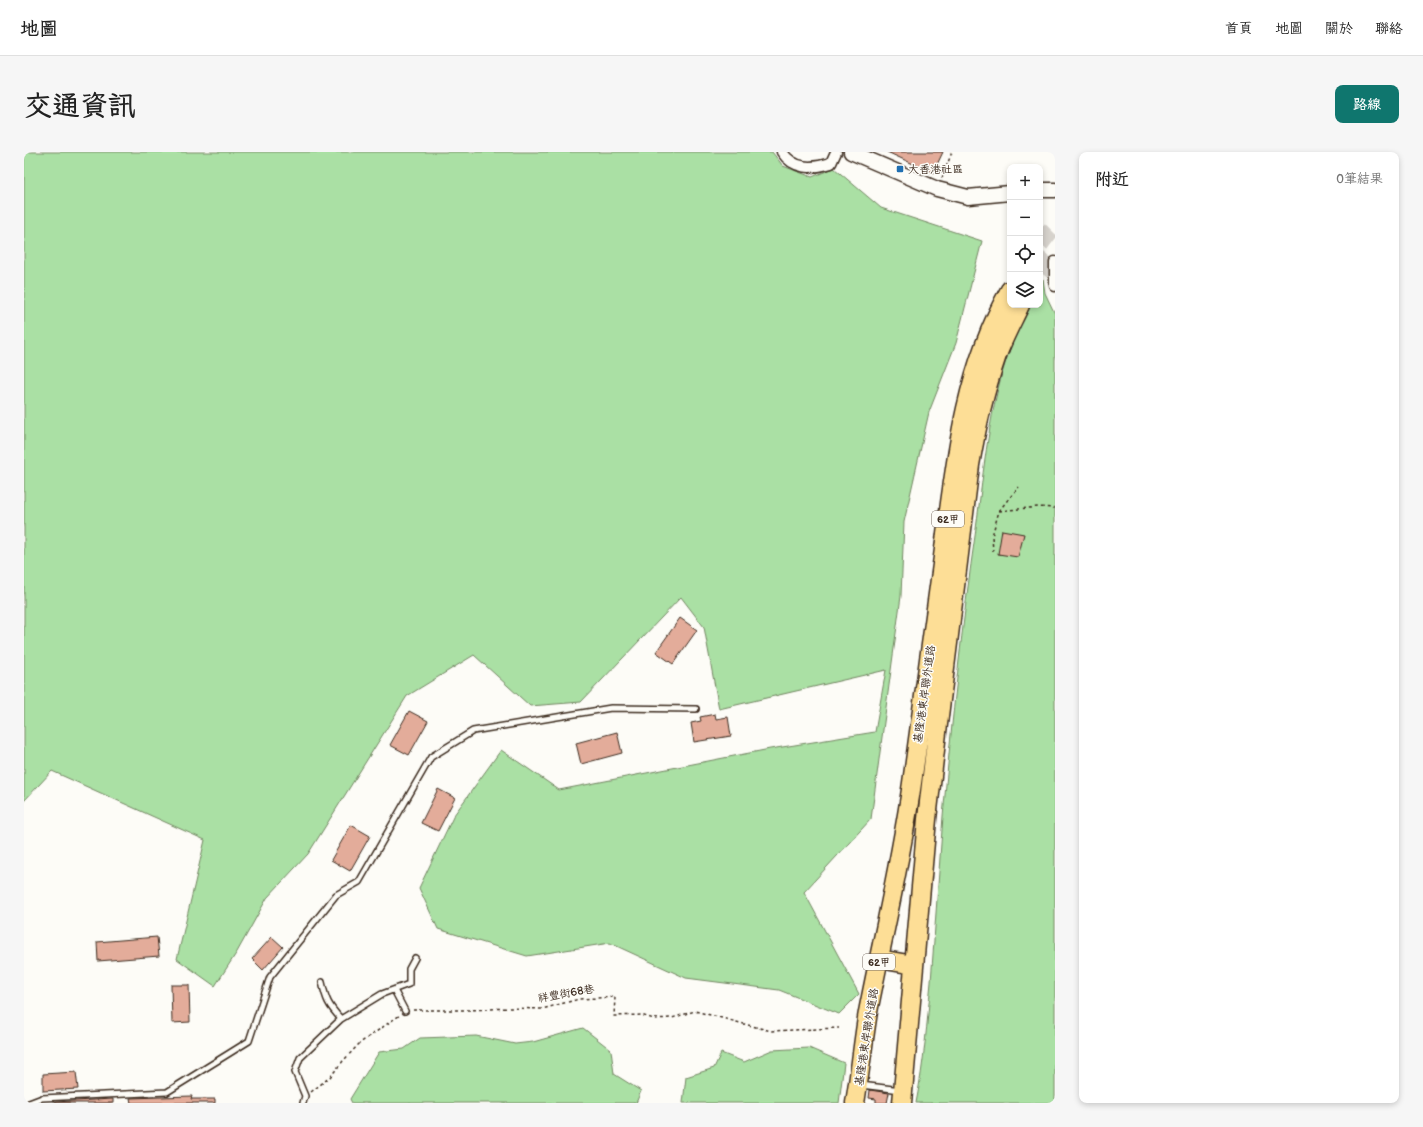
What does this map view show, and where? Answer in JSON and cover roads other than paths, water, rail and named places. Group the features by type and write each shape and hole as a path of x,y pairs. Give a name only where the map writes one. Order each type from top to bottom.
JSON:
{"highway":[{"name":"基隆港東岸聯外道路","path":"989,354 1007,299"},
{"name":"基隆港東岸聯外道路","path":"856,1103 868,1014 970,465 968,431 971,388 989,354 1018,308"},
{"name":"基隆港東岸聯外道路","path":"903,1096 914,965 938,724 944,610"},
{"path":"879,959 914,965"}],"street":[{"path":"782,152 788,161 815,168 831,163 836,152"},
{"path":"851,152 937,189 968,197 1007,194"},
{"path":"1043,190 1055,190"},
{"path":"1055,262 1055,286"}],"lane":[{"path":"28,1103 42,1098 167,1092 249,1041 270,977 336,895 359,882 431,757 473,731 611,708 696,710"},
{"path":"302,1103 305,1096 294,1072 300,1058 341,1019 382,994 409,984 409,969 415,958"},
{"path":"322,982 330,1008 341,1019"},
{"path":"394,990 405,1011"},
{"path":"858,1085 903,1096"}],"tunnel":[{"path":"1043,240 1055,226"},
{"path":"1043,268 1055,253"}],"place":[{"name":"大香港社區","path":"900,169"}]}
